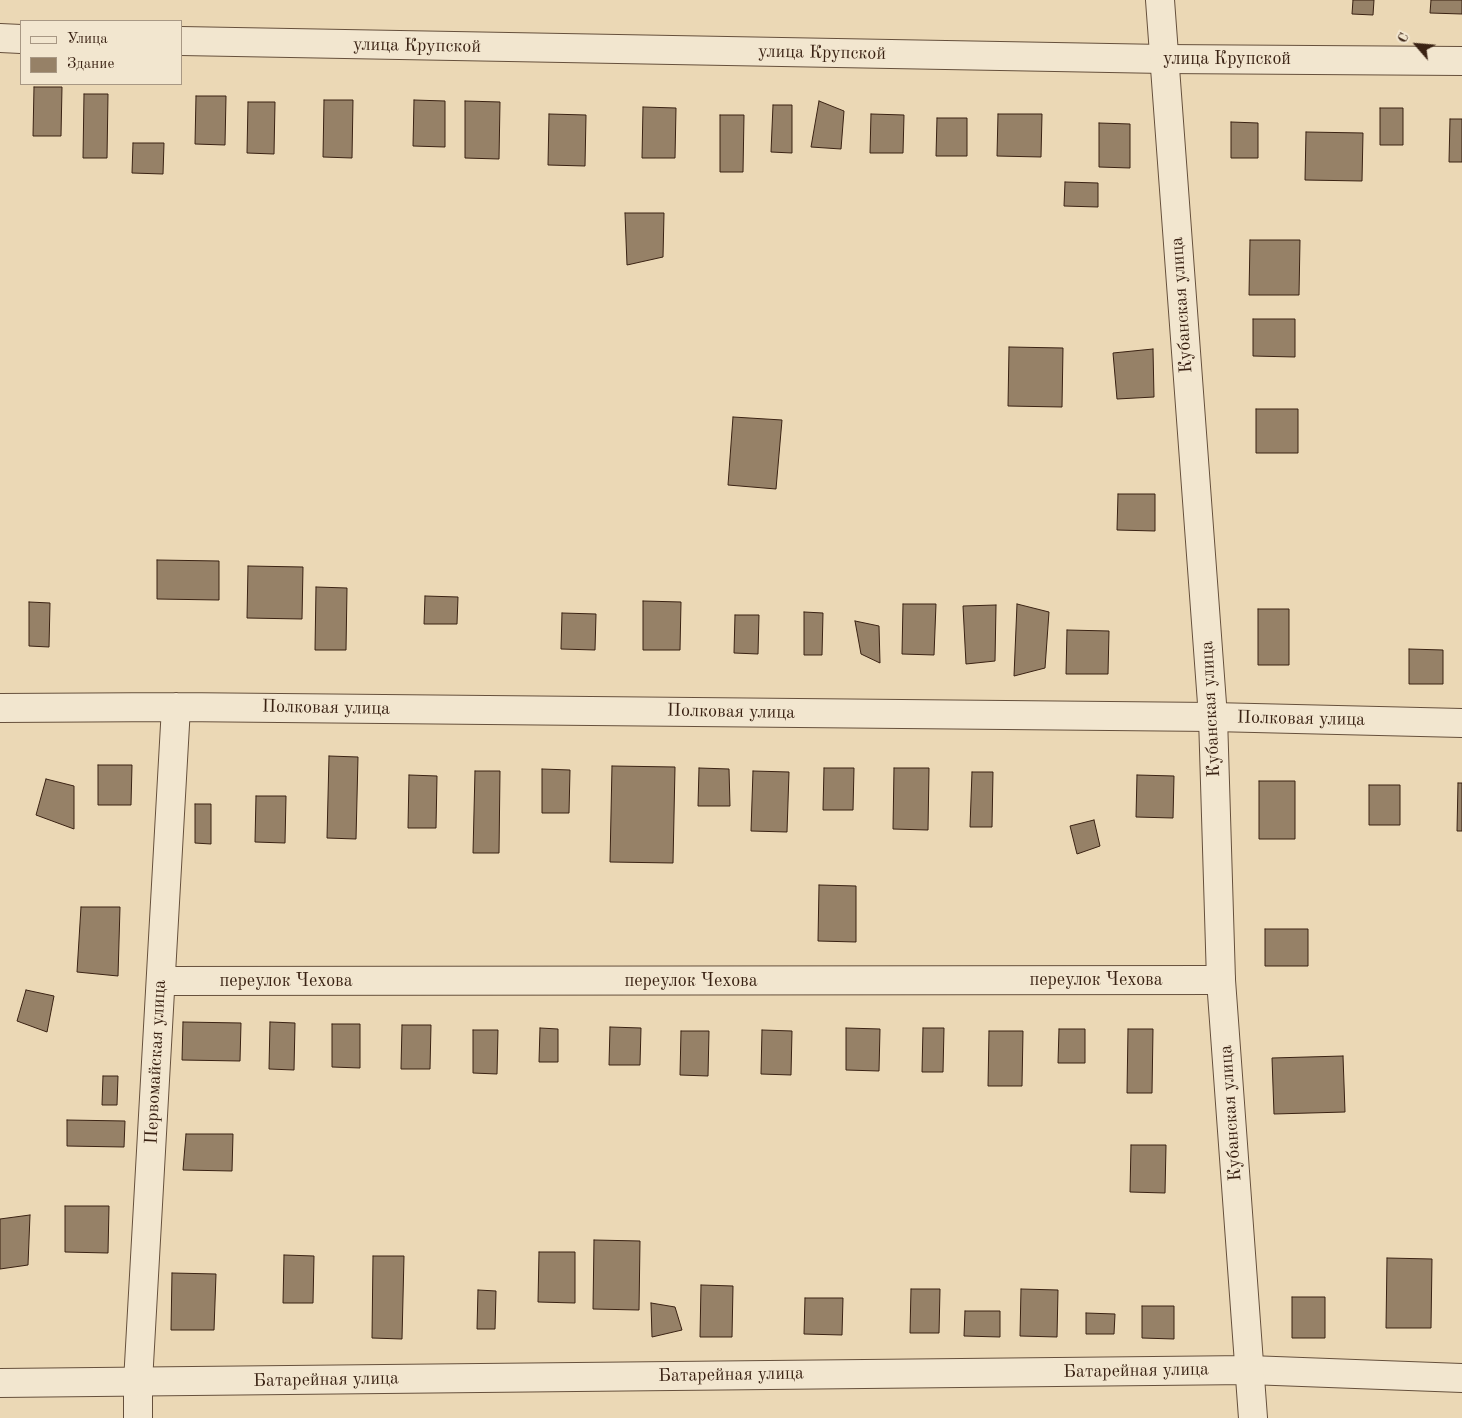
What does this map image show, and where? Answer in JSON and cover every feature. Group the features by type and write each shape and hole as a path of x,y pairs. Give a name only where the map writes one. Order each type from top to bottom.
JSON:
{"street":[{"name":"Кубанская улица","path":"1160,0 1213,717 1221,980 1253,1418"},
{"path":"0,38 20,38"},
{"name":"улица Крупской","path":"182,41 1164,59 1462,61"},
{"name":"Полковая улица","path":"0,708 176,707 1213,717 1462,723"},
{"name":"Первомайская улица","path":"138,1418 138,1382 176,707"},
{"name":"переулок Чехова","path":"161,981 1221,980"},
{"name":"Батарейная улица","path":"0,1383 1249,1370 1462,1378"}],"building":[{"path":"1353,0 1374,0 1373,15 1352,14"},
{"path":"1431,0 1462,0 1462,14 1430,13"},
{"path":"34,87 62,87 61,136 33,136"},
{"path":"84,94 108,94 107,158 83,158"},
{"path":"196,96 226,96 225,145 195,144"},
{"path":"324,100 353,100 352,158 323,157"},
{"path":"414,100 445,101 445,147 413,146"},
{"path":"465,101 500,102 499,159 465,158"},
{"path":"819,101 844,111 841,149 811,147"},
{"path":"248,102 275,102 274,154 247,153"},
{"path":"773,105 792,105 792,153 771,152"},
{"path":"643,107 676,108 675,158 642,158"},
{"path":"1380,108 1403,108 1403,145 1380,145"},
{"path":"549,114 586,115 585,166 548,165"},
{"path":"871,114 904,115 903,153 870,153"},
{"path":"998,114 1042,114 1041,157 997,156"},
{"path":"720,115 744,115 743,172 720,172"},
{"path":"937,118 967,118 967,156 936,156"},
{"path":"1450,119 1462,119 1462,162 1449,162"},
{"path":"1231,122 1258,123 1258,158 1231,158"},
{"path":"1099,123 1130,124 1130,168 1099,167"},
{"path":"1306,132 1363,133 1362,181 1305,180"},
{"path":"133,143 164,143 163,174 132,173"},
{"path":"1065,182 1098,183 1098,207 1064,206"},
{"path":"625,213 664,213 663,257 627,265"},
{"path":"1250,240 1300,240 1299,295 1249,295"},
{"path":"1253,319 1295,319 1295,357 1253,356"},
{"path":"1009,347 1063,348 1062,407 1008,406"},
{"path":"1153,349 1154,397 1117,399 1113,353"},
{"path":"1256,409 1298,409 1298,453 1256,453"},
{"path":"733,417 782,420 776,489 728,485"},
{"path":"1118,494 1155,494 1155,531 1117,530"},
{"path":"157,560 219,561 219,600 157,599"},
{"path":"248,566 303,567 302,619 247,618"},
{"path":"316,587 347,588 346,650 315,650"},
{"path":"425,596 458,597 457,624 424,624"},
{"path":"643,601 681,602 680,650 643,650"},
{"path":"29,602 50,603 49,647 29,646"},
{"path":"903,604 936,604 934,655 902,654"},
{"path":"1017,604 1049,612 1045,668 1014,676"},
{"path":"996,605 995,661 966,664 963,606"},
{"path":"1258,609 1289,609 1289,665 1258,665"},
{"path":"804,612 823,613 822,655 804,655"},
{"path":"562,613 596,614 595,650 561,649"},
{"path":"735,615 759,615 758,654 734,653"},
{"path":"855,621 879,626 880,663 861,654"},
{"path":"1067,630 1109,631 1108,674 1066,674"},
{"path":"1409,649 1443,650 1443,684 1409,684"},
{"path":"329,756 358,757 356,839 327,838"},
{"path":"98,765 132,765 131,805 98,805"},
{"path":"612,766 675,767 673,863 610,862"},
{"path":"699,768 729,769 730,806 698,806"},
{"path":"824,768 854,768 853,810 823,810"},
{"path":"894,768 929,768 928,830 893,829"},
{"path":"542,769 570,770 569,813 542,813"},
{"path":"475,771 500,771 499,853 473,853"},
{"path":"753,771 789,772 787,832 751,831"},
{"path":"972,772 993,772 992,827 970,827"},
{"path":"409,775 437,776 436,828 408,828"},
{"path":"1137,775 1174,776 1173,818 1136,817"},
{"path":"46,779 74,786 74,829 36,815"},
{"path":"1259,781 1295,781 1295,839 1259,839"},
{"path":"1458,783 1462,783 1462,831 1457,831"},
{"path":"1369,785 1400,785 1400,825 1369,825"},
{"path":"256,796 286,796 285,843 255,842"},
{"path":"195,804 211,804 211,844 195,843"},
{"path":"1094,820 1100,846 1077,854 1070,826"},
{"path":"819,885 856,886 856,942 818,941"},
{"path":"81,907 120,907 118,976 77,972"},
{"path":"1265,929 1308,929 1308,966 1265,966"},
{"path":"26,990 54,996 47,1032 17,1021"},
{"path":"183,1022 241,1023 240,1061 182,1060"},
{"path":"270,1022 295,1023 294,1070 269,1069"},
{"path":"332,1024 360,1024 360,1068 332,1067"},
{"path":"402,1025 431,1025 430,1069 401,1069"},
{"path":"610,1027 641,1028 640,1065 609,1065"},
{"path":"540,1028 558,1029 558,1062 539,1062"},
{"path":"846,1028 880,1029 879,1071 846,1070"},
{"path":"923,1028 944,1028 943,1072 922,1072"},
{"path":"1059,1029 1085,1029 1085,1063 1058,1063"},
{"path":"1128,1029 1153,1029 1152,1093 1127,1093"},
{"path":"473,1030 498,1030 497,1074 473,1073"},
{"path":"762,1030 792,1031 791,1075 761,1074"},
{"path":"681,1031 709,1031 708,1076 680,1075"},
{"path":"989,1031 1023,1031 1022,1086 988,1086"},
{"path":"1343,1056 1345,1112 1274,1114 1272,1058"},
{"path":"103,1076 118,1076 117,1105 102,1105"},
{"path":"67,1120 125,1121 124,1147 67,1146"},
{"path":"186,1134 233,1134 232,1171 183,1170"},
{"path":"1131,1145 1166,1145 1165,1193 1130,1192"},
{"path":"65,1206 109,1206 108,1253 65,1252"},
{"path":"30,1215 28,1265 0,1269 0,1219"},
{"path":"594,1240 640,1241 639,1310 593,1309"},
{"path":"539,1252 575,1252 575,1303 538,1302"},
{"path":"284,1255 314,1256 313,1303 283,1303"},
{"path":"373,1256 404,1256 402,1339 372,1338"},
{"path":"1387,1258 1432,1259 1431,1328 1386,1328"},
{"path":"172,1273 216,1274 214,1330 171,1330"},
{"path":"701,1285 733,1286 732,1337 700,1337"},
{"path":"911,1289 940,1289 939,1333 910,1333"},
{"path":"1021,1289 1058,1290 1057,1337 1020,1336"},
{"path":"478,1290 496,1291 495,1329 477,1329"},
{"path":"1292,1297 1325,1297 1325,1338 1292,1338"},
{"path":"805,1298 843,1298 842,1335 804,1334"},
{"path":"651,1303 675,1307 682,1330 652,1337"},
{"path":"1142,1306 1174,1306 1174,1339 1142,1338"},
{"path":"965,1311 1000,1311 1000,1337 964,1336"},
{"path":"1086,1313 1115,1314 1114,1334 1086,1334"}]}
